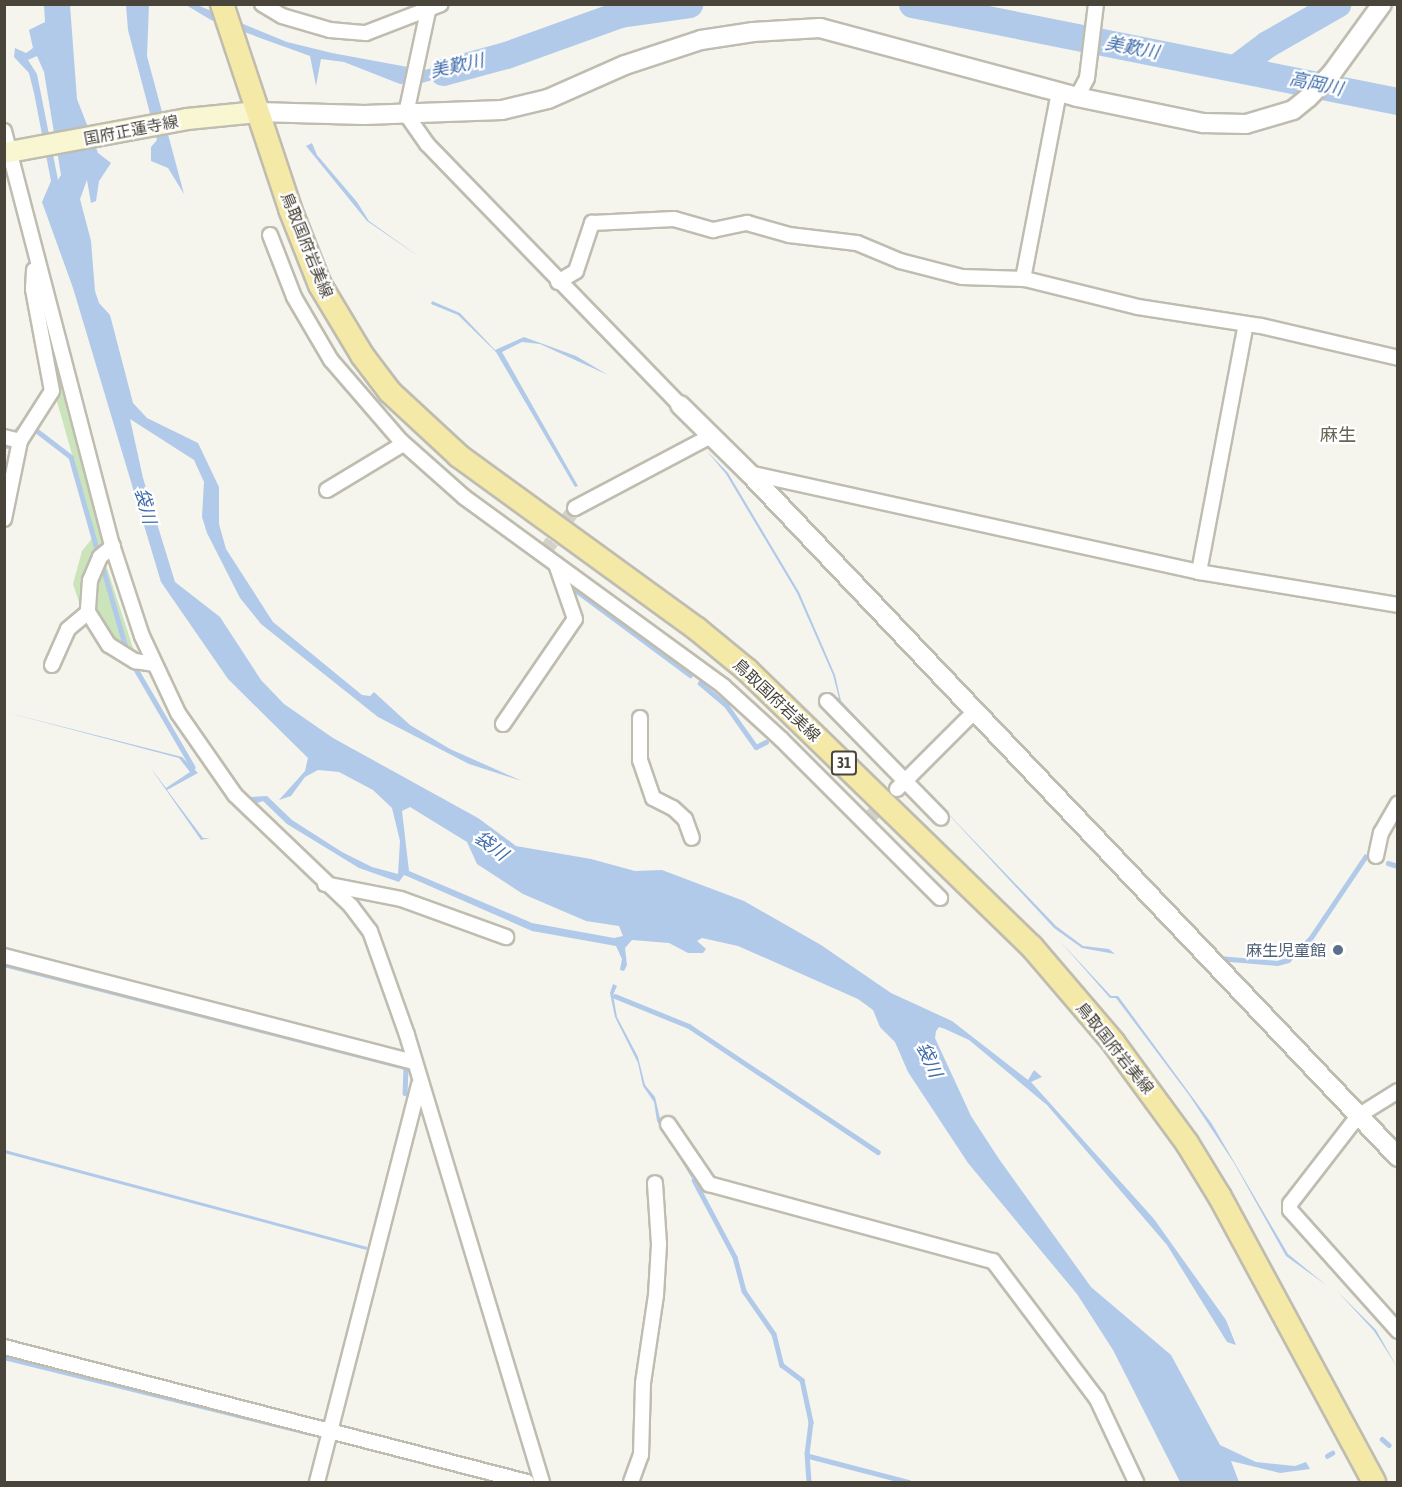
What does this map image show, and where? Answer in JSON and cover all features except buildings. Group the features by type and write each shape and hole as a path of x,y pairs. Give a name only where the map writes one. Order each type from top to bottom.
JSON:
{"main road":[{"name":"鳥取国府岩美線","path":"222,4 243,71 320,285 362,355 390,392 459,456 697,628 747,670 1024,939 1113,1042 1187,1143 1220,1197 1374,1482"},
{"name":"国府正蓮寺線","path":"7,153 177,121 258,112"}],"street":[{"path":"262,4 282,16 330,30 366,33 428,11 441,4"},
{"path":"1023,279 1068,94 1087,78 1096,4"},
{"path":"258,112 406,114 502,110 548,99 625,65 700,40 753,32 820,28 1068,94 1203,123 1246,124 1283,113 1308,98 1332,73 1382,4"},
{"path":"428,11 406,114 427,144 709,437 749,473 973,713 1398,1157"},
{"path":"4,131 7,153 112,546 155,664 178,713 235,795 325,884 351,906 370,931 406,1035 411,1061 542,1482"},
{"path":"558,282 576,271 592,223 674,219 704,230 747,223 789,235 857,243 900,261 962,277 1023,279 1138,307 1246,324 1398,358"},
{"path":"270,235 294,297 331,360 403,444 464,497 723,686 868,820 939,898"},
{"path":"4,519 20,441 52,390 33,289 35,259"},
{"path":"1199,572 1246,324"},
{"path":"4,437 20,441"},
{"path":"575,508 709,437"},
{"path":"327,490 403,444"},
{"path":"749,473 1199,572 1398,605"},
{"path":"112,546 100,557 90,580 88,612 109,645 135,662 155,664"},
{"path":"503,724 574,619 555,562"},
{"path":"52,665 68,628 88,612"},
{"path":"827,701 901,785 941,818"},
{"path":"901,785 973,713"},
{"path":"640,718 640,760 653,798 673,808 686,819 692,838"},
{"path":"1376,856 1393,820 1398,803"},
{"path":"325,884 401,899 506,937"},
{"path":"4,956 411,1061"},
{"path":"317,1482 419,1083"},
{"path":"1398,1091 1358,1116 1290,1203 1290,1210 1398,1331"},
{"path":"668,1124 709,1184 993,1261 1097,1399 1136,1482"},
{"path":"631,1482 641,1455 642,1383 656,1295 659,1244 655,1183"},
{"path":"4,1347 527,1482"}],"green space":[{"path":"39,289 90,493 108,543 85,580 81,608 73,584 82,551 95,535 56,398 58,386"},
{"path":"104,559 134,651 132,655 115,646 92,611 93,584"}],"water":[{"name":"袋川","path":"44,5 70,5 77,99 98,153 111,163 99,181 96,201 91,203 87,180 80,199 91,241 95,291 99,303 110,315 133,403 147,418 198,443 219,487 219,524 226,549 273,622 362,695 370,696 374,692 410,725 450,749 522,781 469,764 378,717 261,624 240,598 207,533 202,517 204,482 194,460 130,419 143,478 175,582 220,617 261,680 284,704 333,738 478,818 516,846 591,859 635,871 662,870 744,901 821,945 891,993 952,1021 1028,1080 1034,1070 1042,1077 1031,1082 1154,1219 1226,1320 1236,1345 1227,1342 1167,1245 1047,1105 969,1040 939,1027 936,1031 935,1038 971,1116 999,1159 1091,1287 1171,1355 1220,1445 1256,1462 1295,1466 1306,1462 1310,1469 1280,1473 1231,1461 1239,1482 1180,1482 1113,1350 1077,1294 968,1163 908,1072 895,1042 880,1027 873,1010 858,999 738,946 702,938 697,941 706,949 703,953 688,953 669,943 632,940 625,948 627,965 624,971 620,970 622,959 616,946 532,931 404,875 399,882 359,868 287,824 263,801 254,804 250,797 267,796 292,820 342,852 372,867 398,874 400,841 392,808 373,790 339,772 318,770 305,777 291,796 279,800 305,771 308,758 228,679 161,582 73,288 42,202 51,181 29,73 14,57 15,48 26,53 33,48 29,30 45,22","holes":["37,56 44,72 61,175 58,180 37,74 28,60","410,807 467,842 477,864 523,894 586,921 619,926 623,936 614,938 532,923 409,871 402,811"]},
{"path":"126,5 149,5 147,56 184,194 168,168 151,161 151,147 157,140 128,30"},
{"path":"186,5 197,5 287,42 332,53 424,70 476,58 480,66 422,83 400,84 344,62 321,59 316,86 310,56 211,20"},
{"path":"312,143 317,155 357,202 369,221 421,258 367,221 306,146"},
{"path":"432,301 460,313 495,350 524,337 576,356 608,375 540,344 522,342 502,352 578,486 575,487 496,352 458,315 431,304"},
{"path":"706,450 728,473 799,592 835,675 841,701 907,771 905,773 832,696 839,698 833,675 797,593 726,474"},
{"path":"5,712 182,757 198,773 167,790 203,838 210,838 201,840 150,767 166,788 190,772 179,758"},
{"path":"937,802 1056,926 1083,946 1109,949 1115,954 1082,948 1054,928"},
{"path":"1059,940 1111,996 1118,996 1212,1124 1288,1254 1326,1285 1286,1256 1234,1163 1189,1095 1116,998 1110,998"},
{"path":"613,984 617,986 613,995 617,1017 638,1057 645,1085 655,1097 662,1127 681,1152 696,1185 657,1121 654,1102 643,1086 638,1063 615,1017 610,993"},
{"path":"5,1150 367,1247 366,1250 4,1153"},
{"path":"1337,1291 1376,1330 1397,1367 1374,1331"}],"waterway":[{"name":"美歎川","path":"443,72 506,55 620,14 689,4"},
{"name":"美歎川","path":"912,4 1398,101"},
{"name":"美歎川","path":"1235,68 1267,44 1337,4"},
{"path":"15,432 23,423"},
{"path":"36,430 71,457 99,556"},
{"path":"4,445 12,447"},
{"path":"102,564 127,651"},
{"path":"577,591 690,675"},
{"path":"133,664 193,767"},
{"path":"700,683 727,706 756,747 766,742"},
{"path":"915,781 918,785"},
{"path":"928,795 932,798"},
{"path":"1218,958 1277,963 1288,960 1310,939 1365,857"},
{"path":"1388,863 1398,866"},
{"path":"4,964 406,1067 405,1093"},
{"path":"615,996 689,1026 878,1152"},
{"path":"694,1180 735,1257 744,1291 774,1334 782,1365 802,1380 811,1422 807,1453 809,1482"},
{"path":"4,1357 315,1434"},
{"path":"1382,1439 1389,1445"},
{"path":"1327,1456 1332,1453"},
{"path":"809,1456 909,1482"}],"tunnel":[{"path":"544,553 575,508"},
{"path":"871,816 897,789"}],"place":[{"name":"麻生児童館","path":"1338,950"}],"district":[{"name":"麻生","path":"1338,435"}],"water label":[{"name":"高岡川","path":"1316,84"}]}
